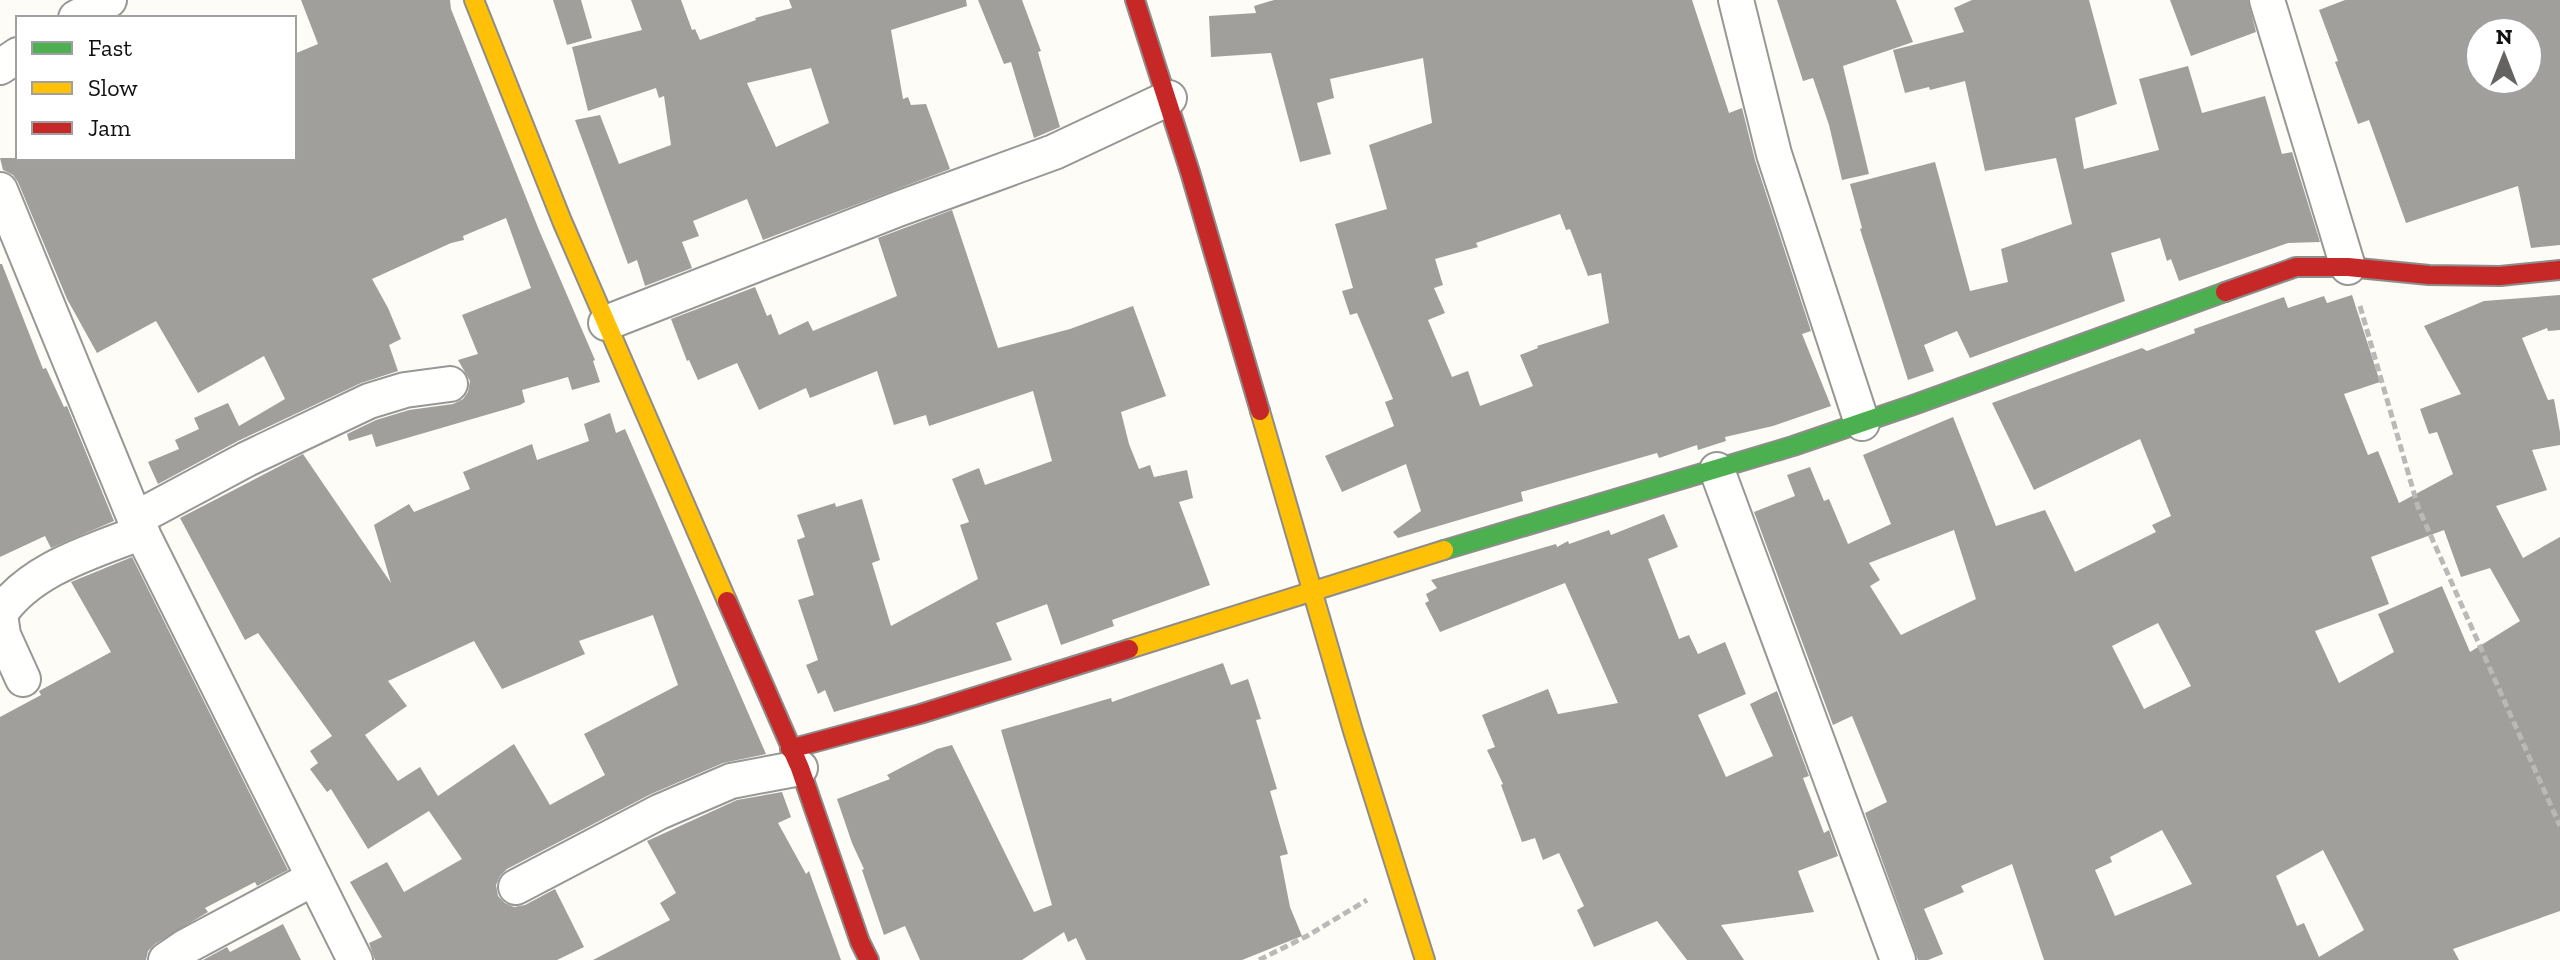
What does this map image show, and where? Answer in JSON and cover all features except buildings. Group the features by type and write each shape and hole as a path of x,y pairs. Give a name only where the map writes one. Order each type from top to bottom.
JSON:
{"main road":[{"path":"474,0 562,221 795,759 869,960"},
{"path":"1135,0 1169,98 1312,591 1425,960"},
{"path":"795,759 1312,591 1717,470 1862,423 2296,267 2500,276 2560,270"}],"street":[{"path":"80,16 109,0"},
{"path":"1736,0 1774,154 1862,423"},
{"path":"2276,2 2348,267"},
{"path":"606,323 1054,152 1169,98"},
{"path":"0,190 139,525 355,960"},
{"path":"23,679 3,635 0,614 10,599 64,563 139,525 247,459 369,401 405,390 450,384"},
{"path":"1717,470 1898,960"},
{"path":"516,887 659,812 731,781 795,759"},
{"path":"166,960 314,878"}],"path":[{"path":"2348,267 2418,507 2560,826"},
{"path":"1259,960 1307,936 1399,881"}],"traffic: fast":[{"path":"1444,550 1793,446 2225,292"}],"traffic: slow":[{"path":"474,0 562,221 727,601"},
{"path":"1260,411 1353,731 1425,960"},
{"path":"1129,649 1444,550"}],"traffic: jam":[{"path":"1135,0 1190,172 1260,411"},
{"path":"2225,292 2296,267 2500,276 2560,270"},
{"path":"727,601 800,768 869,960"},
{"path":"790,749 920,714 1129,649"}]}
